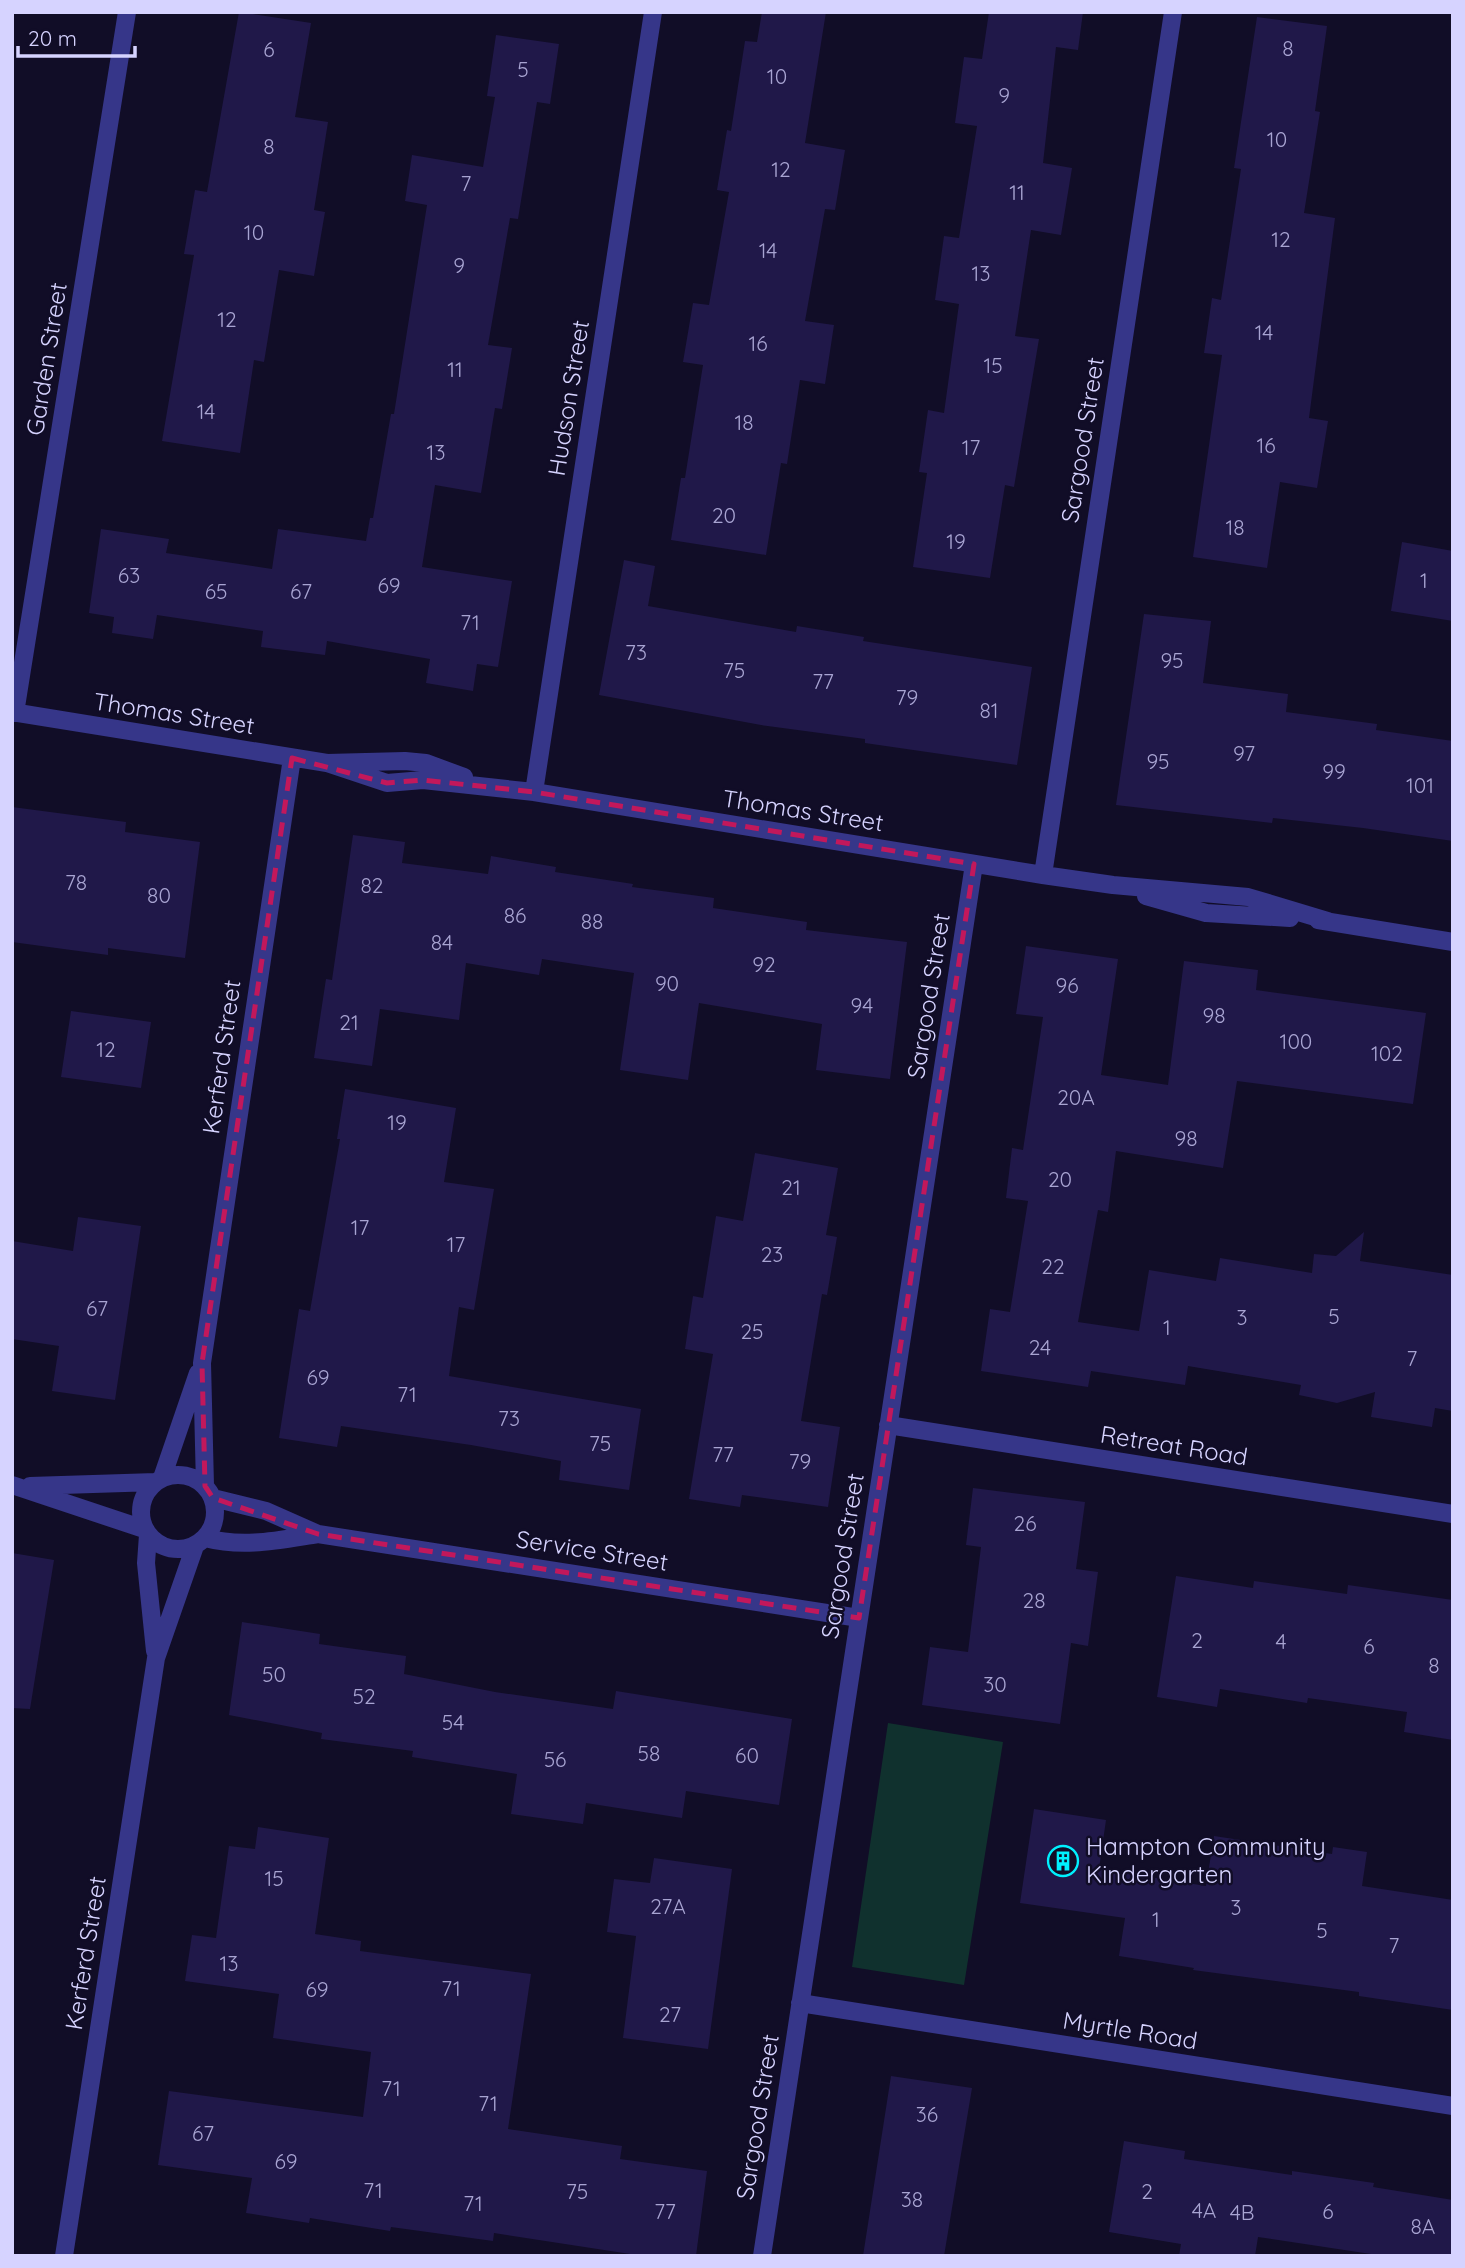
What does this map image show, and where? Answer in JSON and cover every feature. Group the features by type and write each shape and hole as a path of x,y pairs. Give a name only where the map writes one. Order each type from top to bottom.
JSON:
{"street":[{"name":"Garden Street","path":"14,712 127,12"},
{"name":"Hudson Street","path":"534,792 653,12"},
{"name":"Sargood Street","path":"1043,875 1173,12"},
{"name":"Thomas Street","path":"14,712 327,763 426,763 485,785 1114,886 1248,897 1328,921 1453,942"},
{"name":"Kerferd Street","path":"209,1492 202,1363 292,758"},
{"name":"Sargood Street","path":"762,2256 974,864"},
{"name":"Kerferd Street","path":"159,1480 202,1363"},
{"name":"Retreat Road","path":"888,1425 1453,1514"},
{"path":"184,1475 209,1492 215,1519 200,1542 175,1550 164,1547 146,1532 16,1486 159,1480 184,1475"},
{"path":"146,1532 140,1509 148,1489 159,1480"},
{"name":"Service Street","path":"209,1492 267,1511 318,1534 859,1618"},
{"name":"Kerferd Street","path":"146,1532 146,1563 156,1658"},
{"name":"Service Street","path":"200,1542 254,1545 318,1534"},
{"name":"Kerferd Street","path":"64,2256 156,1658 200,1542"},
{"name":"Myrtle Road","path":"800,2003 1453,2106"}],"highlighted area":[{"path":"292,758 387,783 423,780 534,792 974,864 859,1618 318,1534 213,1498 205,1486 202,1363"}],"green space":[{"path":"888,1723 1003,1742 964,1985 852,1967"}],"building":[{"path":"239,12 311,23 295,117 328,122 314,210 325,212 314,276 279,270 264,362 254,360 240,453 162,441 194,255 184,254 195,190 207,192"},
{"path":"762,12 826,12 805,143 845,150 835,210 825,209 805,321 834,325 825,384 800,380 787,464 781,463 766,555 671,540 681,478 685,478 703,365 683,362 693,303 709,305 729,192 717,190 727,130 731,131 745,41 757,42"},
{"path":"989,12 1083,12 1078,50 1056,47 1043,163 1072,168 1061,235 1031,230 1015,336 1039,339 1014,487 1005,485 990,578 913,567 927,473 919,472 928,410 944,413 959,304 935,300 944,236 959,238 977,126 955,123 964,57 982,59"},
{"path":"1257,17 1327,26 1315,111 1320,112 1304,213 1335,218 1309,418 1328,421 1317,488 1280,482 1267,568 1193,557 1222,355 1204,353 1212,298 1221,300 1241,169 1234,168"},
{"path":"496,35 559,44 550,104 537,102 518,219 510,218 488,345 512,348 502,409 495,408 481,493 435,485 422,567 512,581 498,667 477,664 473,691 426,683 430,659 327,641 325,655 261,647 263,631 157,615 153,639 112,633 114,617 89,613 101,529 169,539 166,553 272,569 278,529 366,541 370,518 373,518 391,414 394,414 427,205 405,201 412,155 483,167 495,97 487,96"},
{"path":"1402,542 1453,551 1453,621 1391,611"},
{"path":"624,560 655,566 648,606 796,632 797,626 864,637 863,641 1032,667 1017,765 865,743 865,739 761,725 599,695"},
{"path":"1144,614 1211,621 1203,683 1288,694 1286,712 1377,724 1376,730 1453,741 1453,841 1273,818 1272,823 1116,805"},
{"path":"12,807 126,822 125,832 200,842 185,958 108,948 108,955 12,942"},
{"path":"353,835 405,842 402,863 488,874 491,856 556,867 555,872 633,884 632,887 714,898 713,908 807,922 806,930 907,942 890,1079 816,1070 822,1024 699,1003 688,1080 620,1070 634,973 542,959 539,975 466,963 459,1020 380,1009 372,1066 314,1058 326,979 332,980"},
{"path":"1026,946 1118,959 1101,1075 1168,1085 1184,961 1258,970 1256,990 1426,1013 1413,1104 1237,1081 1223,1168 1116,1151 1108,1212 1098,1210 1078,1322 1139,1331 1149,1270 1216,1281 1220,1258 1312,1273 1314,1254 1336,1256 1364,1232 1360,1261 1453,1275 1453,1411 1435,1408 1432,1427 1371,1417 1375,1392 1337,1403 1299,1395 1301,1385 1188,1366 1185,1385 1091,1371 1088,1387 981,1371 990,1309 1010,1312 1028,1201 1006,1198 1012,1148 1023,1150 1043,1017 1016,1014"},
{"path":"71,1011 151,1022 141,1088 61,1077"},
{"path":"345,1089 456,1108 444,1182 494,1189 474,1310 459,1307 449,1376 641,1409 629,1490 559,1480 561,1461 471,1445 341,1426 337,1447 279,1438 299,1309 310,1311 340,1139 337,1139"},
{"path":"755,1153 838,1168 826,1235 837,1237 827,1295 822,1294 801,1421 840,1427 828,1507 742,1495 740,1507 689,1499 713,1354 685,1349 693,1296 703,1298 716,1216 743,1221"},
{"path":"78,1217 141,1226 115,1400 52,1391 59,1346 12,1339 12,1241 73,1251"},
{"path":"973,1488 1085,1502 1076,1569 1098,1572 1088,1646 1071,1643 1060,1724 922,1705 930,1647 968,1652 981,1547 966,1545"},
{"path":"12,1553 54,1560 30,1709 12,1708"},
{"path":"1176,1576 1253,1588 1254,1581 1347,1594 1348,1585 1453,1600 1453,1740 1404,1732 1407,1712 1308,1698 1307,1703 1220,1689 1217,1707 1157,1697"},
{"path":"242,1622 320,1634 319,1644 406,1656 404,1674 495,1692 613,1709 616,1691 792,1719 779,1805 686,1791 682,1818 586,1803 583,1824 511,1814 517,1774 412,1757 413,1751 321,1739 322,1733 229,1715"},
{"path":"1034,1809 1106,1820 1099,1869 1206,1886 1214,1836 1332,1854 1333,1847 1367,1852 1362,1886 1453,1900 1453,2010 1359,1996 1359,1992 1193,1970 1194,1968 1119,1956 1125,1918 1020,1903"},
{"path":"258,1827 329,1838 315,1934 361,1941 360,1951 531,1974 508,2129 622,2146 620,2159 707,2171 696,2256 643,2256 494,2233 493,2241 391,2227 390,2231 310,2218 309,2223 246,2213 252,2178 158,2165 169,2091 363,2117 371,2052 273,2038 279,1994 185,1981 192,1935 216,1938 229,1846 255,1849"},
{"path":"654,1858 732,1869 708,2049 623,2038 636,1936 607,1932 614,1879 650,1883"},
{"path":"891,2076 972,2088 944,2256 863,2256"},
{"path":"1124,2141 1185,2151 1184,2159 1292,2175 1292,2171 1374,2183 1373,2187 1453,2200 1453,2256 1384,2256 1258,2237 1255,2256 1179,2256 1181,2244 1109,2232"}],"place":[{"name":"Hampton Community Kindergarten","path":"1063,1861"}]}
